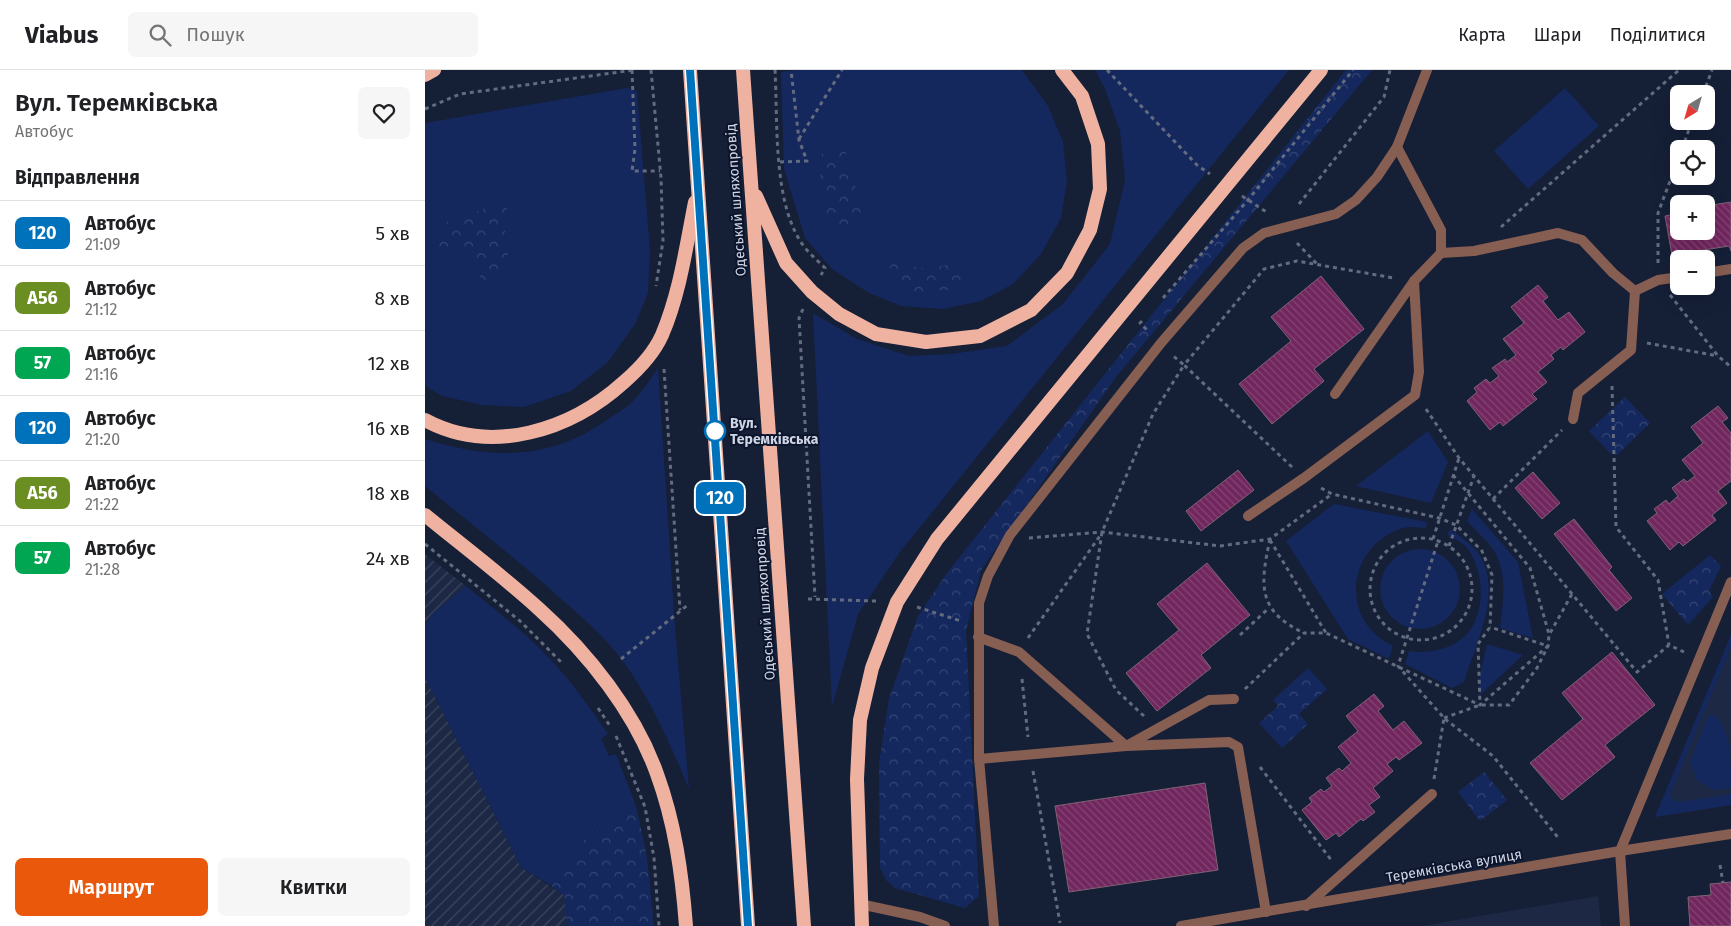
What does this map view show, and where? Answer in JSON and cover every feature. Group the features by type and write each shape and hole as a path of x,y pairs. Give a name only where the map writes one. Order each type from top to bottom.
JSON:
{"highway":[{"path":"425,75 434,70"},
{"path":"690,70 749,926"},
{"name":"Одеський шляхопровід","path":"743,70 804,926"},
{"path":"752,187 786,263 812,292 826,304 876,334 926,342 980,336 1031,310 1067,273 1090,230 1100,189 1098,144 1082,96 1062,70"},
{"path":"862,926 857,779 860,720 872,668 897,602 937,539 1321,70"},
{"path":"425,420 438,426 482,437 528,434 569,420 607,398 635,372 661,336 677,290 699,185"},
{"path":"425,515 540,609 602,677 638,730 657,773 674,831 683,890 686,926"}],"street":[{"path":"993,926 979,759 979,603 989,576 1010,535 1161,343 1243,248 1264,233 1335,214 1356,200 1377,178 1397,148 1427,70"},
{"path":"1397,148 1441,230 1441,253"},
{"path":"1335,394 1414,281 1441,253 1474,250 1558,233 1582,240 1613,272 1635,291"},
{"path":"1715,272 1731,269"},
{"path":"1635,291 1658,280 1670,278"},
{"path":"1248,516 1304,478 1415,394 1419,372 1414,281"},
{"path":"1573,419 1578,393 1631,350 1635,291"},
{"path":"1625,926 1620,851 1698,658 1731,582"},
{"path":"978,637 1019,652 1126,746"},
{"path":"1126,746 1209,700 1234,699"},
{"path":"979,759 1126,746 1229,742 1239,746 1266,912"},
{"path":"1306,906 1432,794"},
{"name":"Теремківська вулиця","path":"1181,926 1620,851 1731,834"},
{"path":"860,904 912,915 945,926"}],"path":[{"path":"425,109 461,94 633,70 635,149 632,171 661,171"},
{"path":"651,70 661,171 663,241 655,288"},
{"path":"775,70 780,162 779,178 792,223 805,248 825,268 799,318 815,598"},
{"path":"780,162 807,160 799,140 791,70"},
{"path":"799,140 842,70"},
{"path":"1107,70 1197,166 1271,215"},
{"path":"1159,302 1248,200 1353,70"},
{"path":"1293,206 1301,203 1384,97 1390,70"},
{"path":"1474,250 1679,70"},
{"path":"1706,85 1712,70"},
{"path":"1060,923 1030,755 1019,652 1102,532 1153,414 1184,365 1264,269 1297,261 1414,281"},
{"path":"1147,316 1140,324 1304,478 1332,494 1439,518 1456,525 1482,551 1492,575 1489,627 1478,644 1480,705"},
{"path":"661,336 680,610"},
{"path":"1632,341 1718,356"},
{"path":"1612,367 1616,527 1658,580 1669,645"},
{"path":"1415,394 1459,458 1637,672 1669,645"},
{"path":"1493,499 1573,419"},
{"path":"1433,539 1459,458"},
{"path":"1444,718 1480,705 1509,705 1537,668 1548,646 1549,635 1530,568 1453,475"},
{"path":"1449,546 1474,475"},
{"path":"1024,539 1102,532 1220,546 1270,539 1332,494"},
{"path":"1102,532 1087,634 1116,690 1157,729"},
{"path":"1415,538 1433,539 1449,546 1461,556 1469,571 1472,587 1470,603 1463,618 1452,630 1438,637 1422,640 1406,638 1391,630 1379,619 1372,603 1370,585 1374,568 1384,553 1398,543 1415,538"},
{"path":"1270,539 1263,573 1269,608 1284,624 1304,633 1326,633 1480,705"},
{"path":"1270,539 1326,633"},
{"path":"1399,666 1406,638 1438,541"},
{"path":"425,544 520,621 564,665"},
{"path":"1549,635 1572,594"},
{"path":"621,659 689,604"},
{"path":"1240,635 1269,608"},
{"path":"1489,627 1548,646"},
{"path":"1234,699 1304,633"},
{"path":"1669,645 1698,658"},
{"path":"1480,705 1548,646"},
{"path":"1399,666 1444,718 1493,756 1560,840"},
{"path":"596,705 616,736 645,807 654,858 659,926"},
{"path":"1432,794 1444,718"},
{"path":"1257,763 1341,873"},
{"path":"1720,865 1723,883"}],"shaded area":[{"path":"425,554 466,586 433,613 425,626"},
{"path":"1731,635 1731,805 1655,817"},
{"path":"425,677 521,867 565,896 567,926 425,926"},
{"path":"1598,896 1601,926 1421,926"}],"green space":[{"path":"798,70 1022,70 1048,106 1063,142 1067,181 1061,218 1041,254 1013,284 981,301 943,309 901,306 869,293 832,269 805,238 784,169 781,72"},
{"path":"1095,70 1289,70 900,552 858,614 832,707 813,313 857,339 909,356 951,354 1007,346 1063,304 1110,244 1125,180 1120,131 1105,89"},
{"path":"1346,70 1372,70 1116,377 981,570 966,631 979,896 965,908 895,888 886,880 880,868 879,763 889,699 918,616 947,573"},
{"path":"627,88 637,91 650,251 648,293 635,324 608,362 571,391 524,407 482,405 442,396 425,386 425,123"},
{"path":"1565,88 1599,126 1528,189 1494,151"},
{"path":"822,152 846,152 847,169 860,196 861,221 845,234 825,218 820,175"},
{"path":"507,202 505,237 510,266 498,281 483,283 469,252 439,250 435,237 449,220"},
{"path":"889,262 927,269 956,263 964,277 948,290 916,292 892,279"},
{"path":"658,368 675,627 689,789 651,706 622,660 608,643 527,569 425,486 425,439 474,451 498,453 544,449 566,442 589,431 621,411 641,392"},
{"path":"1625,397 1650,423 1617,455 1610,453 1589,431"},
{"path":"1428,431 1448,462 1431,503 1356,486"},
{"path":"1334,504 1427,522 1426,528 1403,528 1384,537 1370,550 1361,566 1356,583 1357,601 1363,619 1375,634 1393,646 1389,659 1348,639 1286,541"},
{"path":"1472,509 1518,562 1533,638 1500,628 1503,589 1501,569 1494,551 1467,521"},
{"path":"1450,529 1477,551 1488,576 1489,591 1484,622 1464,682 1452,688 1405,664 1409,651 1438,650 1452,645 1464,637 1477,617 1481,593 1477,568 1466,547 1447,535"},
{"path":"1420,549 1435,552 1448,561 1457,574 1460,589 1457,604 1448,617 1435,626 1420,629 1405,626 1392,617 1383,604 1380,589 1383,574 1392,561 1405,552"},
{"path":"1710,555 1721,566 1709,591 1713,597 1688,625 1662,594"},
{"path":"466,586 530,639 558,668 588,705 608,734 601,739 609,756 616,754 636,806 586,838 550,885 521,867 425,677 425,626 433,613"},
{"path":"1731,635 1731,647 1670,794 1673,800 1679,802 1731,794 1731,805 1655,817"},
{"path":"1487,644 1523,655 1479,696 1480,674"},
{"path":"1308,668 1327,689 1299,714 1308,724 1282,748 1259,723 1278,706 1273,700"},
{"path":"1713,714 1719,720 1727,736 1731,788 1713,790 1697,780 1690,762 1708,716"},
{"path":"1484,772 1507,800 1480,821 1458,792"},
{"path":"636,806 647,857 654,926 567,926 565,896 550,885 586,838"}],"building":[{"path":"1731,202 1731,251 1729,246 1704,250 1671,250 1665,216 1670,215 1670,240 1715,240 1715,205"},
{"path":"1321,276 1364,329 1314,369 1324,381 1272,424 1239,384 1291,341 1271,317"},
{"path":"1538,285 1548,297 1543,301 1558,320 1569,312 1585,332 1563,350 1561,347 1551,355 1554,359 1538,372 1547,382 1532,394 1537,399 1503,426 1500,422 1490,430 1467,401 1477,392 1474,388 1486,379 1490,383 1499,376 1492,368 1505,359 1507,362 1516,355 1503,339 1524,323 1511,307"},
{"path":"1718,406 1728,418 1722,422 1731,433 1731,481 1718,491 1727,503 1712,515 1716,520 1683,546 1679,542 1670,550 1647,521 1657,513 1654,509 1666,500 1669,504 1678,496 1672,488 1684,479 1687,482 1695,476 1682,460 1703,443 1691,427"},
{"path":"1238,470 1254,490 1201,531 1186,511"},
{"path":"1533,472 1560,503 1542,519 1515,488"},
{"path":"1574,519 1612,567 1609,570 1632,598 1616,611 1554,534"},
{"path":"1207,563 1250,615 1201,655 1211,668 1157,711 1126,673 1179,630 1157,604"},
{"path":"1612,652 1655,705 1605,745 1615,757 1562,800 1530,763 1583,719 1562,693"},
{"path":"1374,694 1384,706 1378,711 1393,730 1404,721 1422,743 1399,760 1396,757 1387,764 1393,771 1373,788 1380,797 1369,805 1375,812 1363,821 1361,819 1339,837 1336,833 1326,840 1302,810 1312,802 1309,798 1321,789 1324,792 1332,786 1326,778 1339,768 1342,771 1351,763 1338,747 1358,731 1346,716"},
{"path":"1205,783 1218,870 1069,892 1055,806"},
{"path":"1731,882 1731,926 1690,926 1688,897 1711,895 1710,884"}],"bus line":[{"name":"120","path":"690,70 702,224 748,926"}],"place":[{"name":"Вул. Теремківська","path":"715,431"}]}
